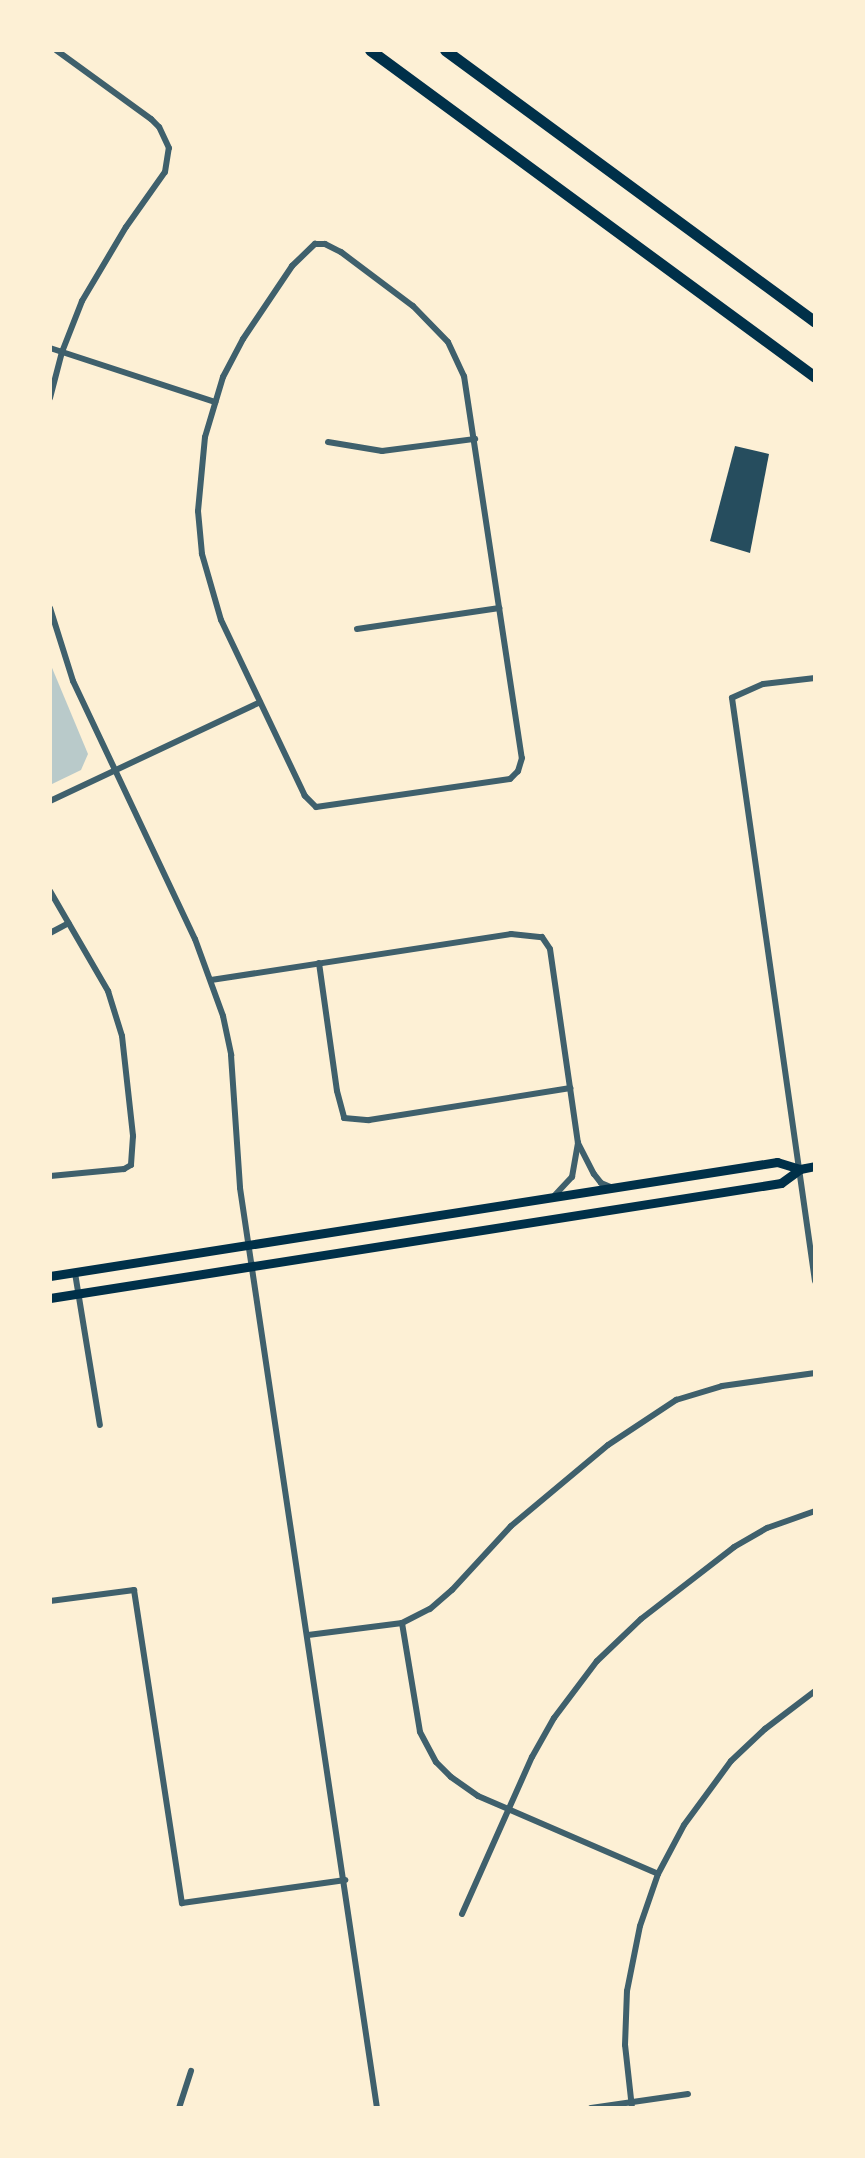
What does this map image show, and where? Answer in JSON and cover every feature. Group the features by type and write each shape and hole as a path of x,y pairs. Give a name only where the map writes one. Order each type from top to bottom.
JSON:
{"highway":[{"path":"370,50 815,377"},
{"path":"445,50 815,322"}],"main road":[{"path":"50,1276 777,1162 800,1169"},
{"path":"50,1298 781,1183 800,1169 815,1166"}],"street":[{"path":"50,398 62,352 97,272 165,172 169,148 159,127 151,119 56,50"},
{"path":"315,244 325,244 353,261 434,325 448,342 464,376 522,758 518,771 510,779 316,807 305,796 221,620 202,554 199,476 215,402 243,339 292,266 315,244"},
{"path":"50,348 215,402"},
{"path":"328,442 382,451 475,439"},
{"path":"50,608 73,681 211,980 231,1055 240,1188 377,2108"},
{"path":"357,629 499,608"},
{"path":"815,678 763,684 732,698 815,1281"},
{"path":"50,801 260,702"},
{"path":"50,891 108,991 122,1036 130,1094 131,1165 50,1176"},
{"path":"50,933 69,923"},
{"path":"211,980 511,934 542,937 550,949 578,1143 572,1177 553,1196"},
{"path":"319,963 344,1118 369,1120 570,1088"},
{"path":"578,1143 601,1183 614,1188"},
{"path":"75,1273 100,1425"},
{"path":"308,1635 402,1623 430,1609 452,1590 511,1526 608,1445 676,1400 722,1386 815,1373"},
{"path":"462,1914 506,1808 554,1718 597,1661 641,1619 734,1547 778,1523 815,1511"},
{"path":"50,1601 134,1590 182,1903 345,1880"},
{"path":"402,1623 420,1732 429,1752 451,1777 478,1796 658,1874"},
{"path":"631,2105 625,2045 627,1991 640,1926 658,1874 684,1825 731,1761 765,1729 815,1691"},
{"path":"179,2108 191,2071"},
{"path":"591,2108 631,2105 688,2094"}],"shaded area":[{"path":"50,663 88,754 81,770 50,785"}],"building":[{"path":"735,446 769,454 750,553 710,541"}]}
